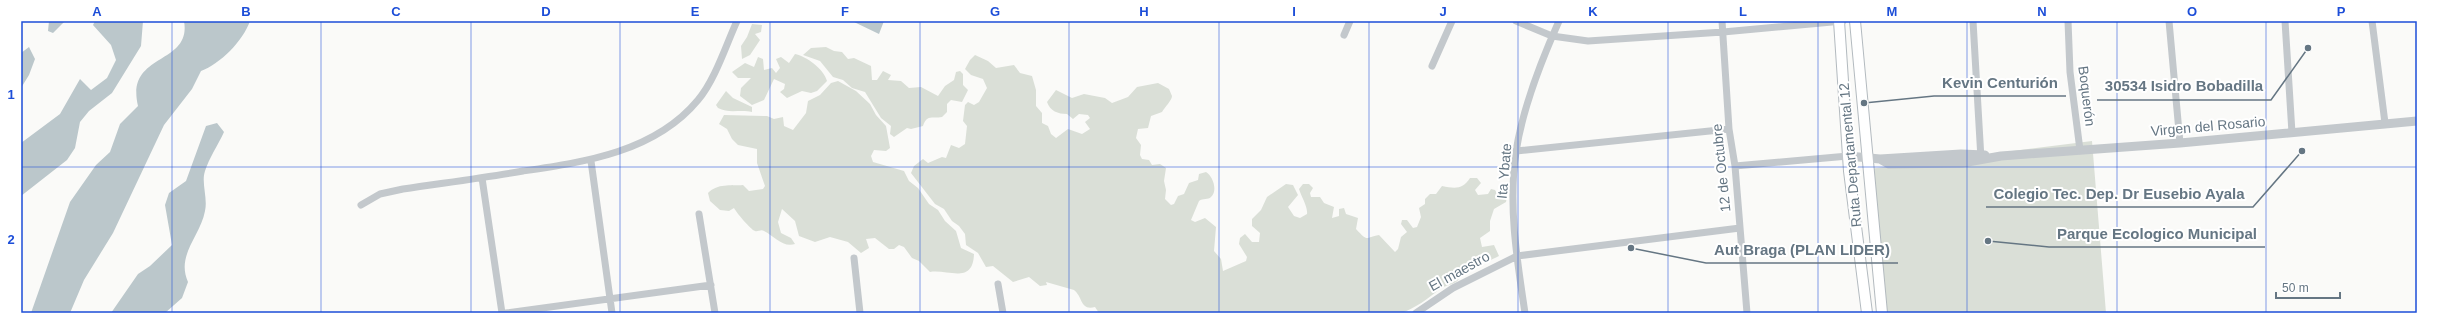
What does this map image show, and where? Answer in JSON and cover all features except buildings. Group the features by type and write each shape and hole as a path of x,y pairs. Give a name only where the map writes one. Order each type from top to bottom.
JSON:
{"main road":[{"name":"Ruta Departamental 12","path":"1839,21 1848,156 1867,313"},
{"name":"Ruta Departamental 12","path":"1855,21 1882,313"}],"street":[{"path":"361,205 380,194 402,188 482,178 591,161 631,146 667,128 688,111 700,98 737,21"},
{"path":"1344,35 1350,21"},
{"path":"1432,66 1452,21"},
{"path":"1516,21 1552,36 1588,41 1723,32 1843,21"},
{"name":"Ita Ybate","path":"1525,313 1517,256 1513,203 1516,151 1535,82 1559,21"},
{"name":"12 de Octubre","path":"1722,21 1729,129 1735,166 1747,313"},
{"path":"1973,21 1981,157"},
{"name":"Boquerón","path":"2068,21 2070,72 2080,150"},
{"path":"2169,21 2180,143"},
{"path":"2285,21 2292,133"},
{"path":"2372,21 2385,123"},
{"name":"Virgen del Rosario","path":"1848,156 1880,159 1889,164 1962,163 1981,157 2180,143 2417,121"},
{"path":"1516,151 1729,129"},
{"path":"1735,166 1848,156"},
{"path":"591,161 612,313"},
{"path":"482,178 502,313"},
{"path":"699,214 715,313"},
{"name":"El maestro","path":"1416,313 1453,288 1517,256 1740,228"},
{"path":"854,258 860,313"},
{"path":"998,284 1003,313"},
{"path":"506,313 711,285"}],"shaded area":[{"path":"49,21 65,21 53,33 48,31"},
{"path":"95,21 143,21 141,46 112,93 89,111 80,122 75,148 67,160 21,196 21,143 60,114 80,79 91,90 107,78 116,60 111,45 93,25"},
{"path":"184,21 250,21 247,29 230,51 216,63 201,71 192,89 164,125 113,233 84,280 70,313 31,313 70,202 96,165 110,152 120,124 138,106 137,89 141,76 149,67 178,46 184,35"},
{"path":"852,21 884,21 879,34"},
{"path":"752,24 762,25 761,32 755,34 760,40 750,55 742,59 741,46 747,37"},
{"path":"29,47 35,59 29,75 21,88 21,53"},
{"path":"826,47 834,51 842,52 848,59 854,58 871,66 872,80 877,80 883,71 891,75 888,80 901,81 909,88 921,87 938,96 945,86 954,80 956,72 960,71 963,74 963,85 968,90 962,102 951,100 947,104 947,112 942,117 928,118 923,126 911,129 907,128 894,137 890,134 891,126 881,118 865,92 852,88 843,80 833,77 820,61 803,55 811,48"},
{"path":"795,54 804,57 814,64 825,76 827,81 817,91 811,93 802,91 787,98 780,92 784,89 785,84 774,79 764,100 752,105 740,96 741,88 751,78 738,78 732,72 745,63 754,67 758,57 763,59 764,70 772,68 776,73 780,68 776,59 781,57 789,63"},
{"path":"975,55 988,61 996,68 1014,65 1020,73 1032,76 1036,90 1036,106 1042,113 1042,123 1048,126 1051,134 1056,138 1068,129 1082,134 1090,129 1085,122 1090,118 1088,115 1079,114 1073,119 1067,114 1058,113 1052,110 1047,102 1056,90 1072,98 1084,94 1105,98 1112,103 1128,97 1137,87 1158,83 1169,89 1172,96 1170,102 1162,112 1151,116 1148,128 1138,129 1136,138 1141,145 1140,155 1142,159 1149,160 1152,165 1160,164 1166,168 1164,181 1166,190 1165,199 1171,205 1174,204 1178,196 1184,194 1189,183 1198,180 1199,174 1206,172 1209,174 1214,184 1213,194 1210,198 1199,201 1191,220 1195,222 1205,218 1216,227 1214,251 1221,259 1223,271 1246,261 1247,257 1239,244 1240,238 1245,234 1252,242 1259,242 1260,233 1252,226 1252,219 1261,210 1267,197 1286,184 1293,185 1298,195 1288,207 1294,216 1300,218 1307,214 1299,189 1303,184 1309,184 1313,188 1310,193 1311,197 1320,197 1324,203 1334,207 1332,218 1339,216 1339,209 1344,208 1346,214 1358,218 1356,229 1365,238 1379,235 1395,252 1398,249 1401,237 1407,232 1401,224 1402,220 1407,220 1413,228 1417,227 1421,217 1419,208 1425,204 1425,199 1430,194 1436,194 1442,186 1451,188 1459,187 1465,184 1470,178 1477,178 1481,183 1475,190 1478,195 1488,194 1491,189 1495,190 1498,195 1504,193 1507,196 1506,202 1494,209 1490,221 1490,231 1480,238 1482,247 1494,245 1499,256 1470,266 1456,282 1442,288 1417,306 1401,313 1099,313 1095,307 1090,308 1084,305 1074,290 1046,282 1047,285 1040,286 1029,277 1013,282 993,266 986,267 978,253 966,245 965,234 959,226 952,221 944,209 935,204 911,173 914,166 923,159 928,163 942,157 946,158 951,145 959,148 965,144 967,126 963,121 965,105 968,102 974,105 979,102 987,88 983,79 971,75 965,69"},
{"path":"838,81 856,91 870,104 876,115 886,126 890,148 886,151 874,150 871,156 873,162 904,171 909,181 918,188 929,204 938,210 945,221 956,231 961,248 974,254 973,264 964,273 930,272 919,261 912,258 904,247 899,245 894,249 889,249 875,238 866,239 869,248 861,253 848,242 830,237 815,242 799,236 795,221 782,209 778,222 781,233 791,238 795,244 786,244 763,230 753,230 734,208 729,211 720,210 710,201 708,193 720,186 743,185 749,191 763,189 765,186 757,163 757,149 738,145 732,139 727,129 719,124 724,115 767,116 774,119 783,117 784,126 793,130 806,113 808,101 820,95 831,83"},
{"path":"726,91 733,98 752,107 752,112 726,111 718,108 716,105"},
{"path":"217,123 224,132 205,171 204,180 206,206 199,229 187,255 185,272 188,282 182,298 165,313 111,313 138,274 150,266 172,245 165,205 169,193 186,181 206,126"},
{"path":"2092,141 2106,313 1882,313 1869,169"}],"place":[{"name":"30534 Isidro Bobadilla","path":"2308,48"},
{"name":"Kevin Centurión","path":"1864,103"},
{"name":"Colegio Tec. Dep. Dr Eusebio Ayala","path":"2302,151"},
{"name":"Parque Ecologico Municipal","path":"1988,241"},
{"name":"Aut Braga (PLAN LIDER)","path":"1631,248"}]}
